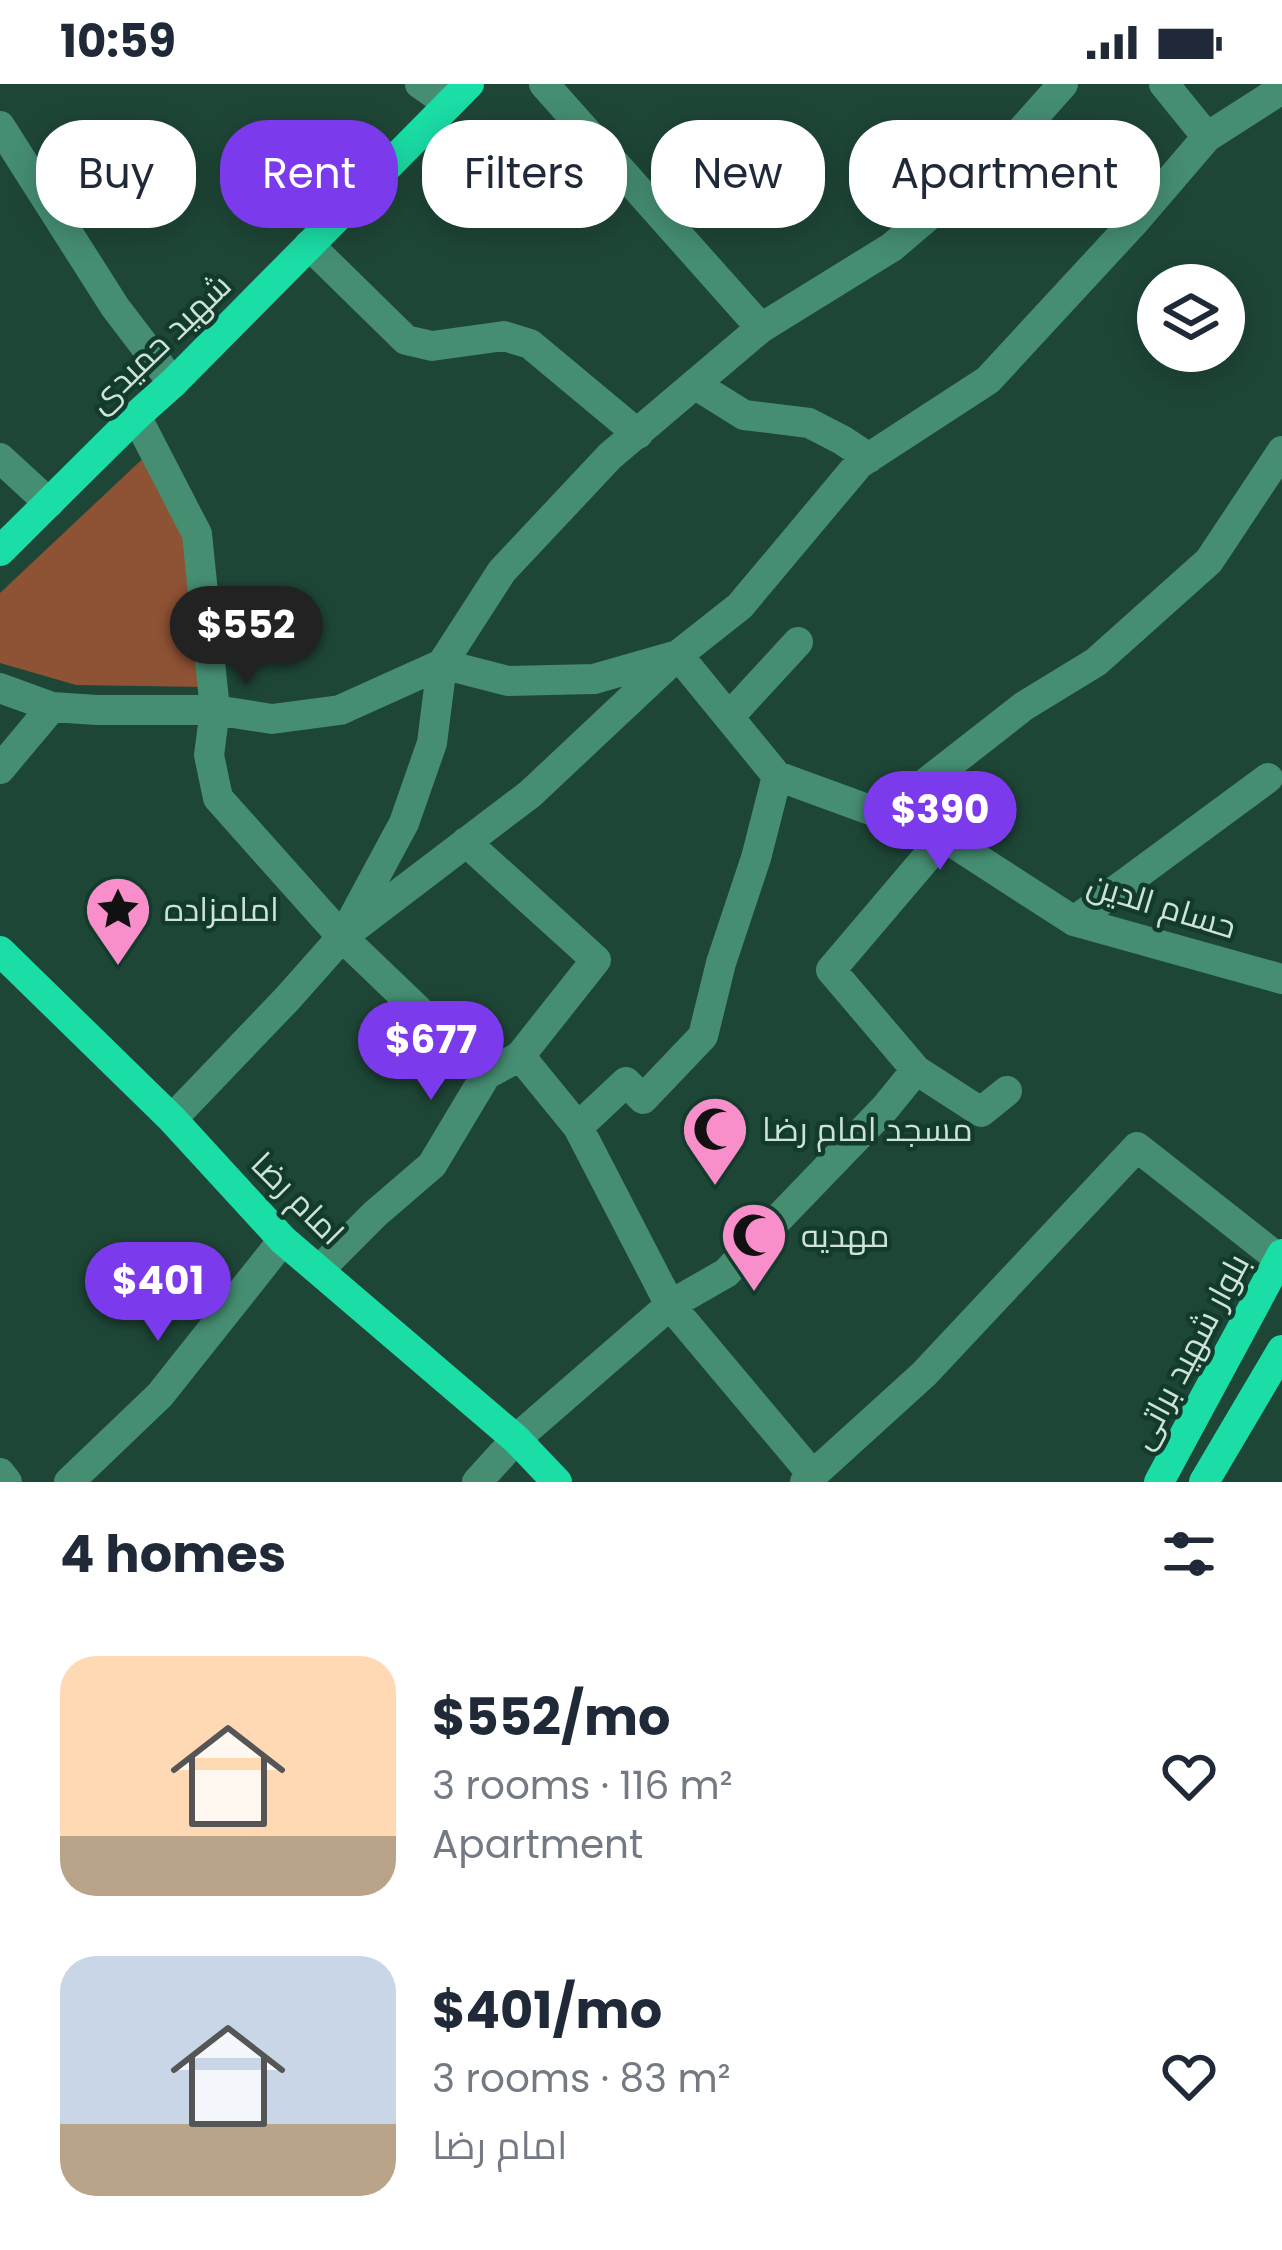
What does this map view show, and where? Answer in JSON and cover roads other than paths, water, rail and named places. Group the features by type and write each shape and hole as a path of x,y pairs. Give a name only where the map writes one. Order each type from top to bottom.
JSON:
{"main road":[{"name":"شهید حمیدی","path":"0,551 459,94"},
{"name":"امام رضا","path":"0,952 172,1119 283,1240 517,1439 557,1482"},
{"name":"بلوار شهید براتی","path":"1159,1482 1280,1256"},
{"path":"1204,1482 1282,1350"}],"street":[{"path":"420,84 459,94"},
{"path":"544,84 761,328"},
{"path":"342,937 404,823 432,743 442,664 502,571 610,456 761,328 892,247 1000,155 1063,84"},
{"path":"1164,84 1207,137"},
{"path":"172,1119 342,937 530,794 678,655 740,605 860,464 988,380 1207,137 1282,89"},
{"path":"0,126 115,307 173,382"},
{"path":"309,245 406,340 432,346 504,336 530,344 638,434"},
{"path":"696,385 744,415 808,423 869,458"},
{"path":"136,416 197,534 214,710 209,755 218,798 342,937 486,1076"},
{"path":"882,817 1024,706 1096,662 1209,561 1282,451"},
{"path":"0,458 50,503"},
{"path":"729,717 798,642"},
{"path":"0,688 52,707 214,710 272,719 340,710 442,664 508,682 594,679 678,655"},
{"name":"حسام الدین","path":"678,655 777,776 944,837 1074,921 1282,979"},
{"path":"0,769 52,707"},
{"path":"578,1126 626,1082 643,1099 703,1036 777,776"},
{"path":"1074,921 1268,778"},
{"path":"944,837 831,970 916,1070 981,1112 1007,1091"},
{"path":"319,1270 432,1165 486,1076 520,1056 596,960 466,842"},
{"path":"520,1056 578,1126 670,1305 809,1478 924,1374 1137,1147 1280,1256"},
{"path":"477,1482 517,1439 670,1305 726,1273 916,1070"},
{"path":"69,1482 160,1395 283,1240"},
{"path":"0,1473 7,1482"}],"place":[{"name":"امامزاده","path":"118,968"},
{"name":"مسجد امام رضا","path":"715,1188"},
{"name":"مهدیه","path":"754,1294"}]}
